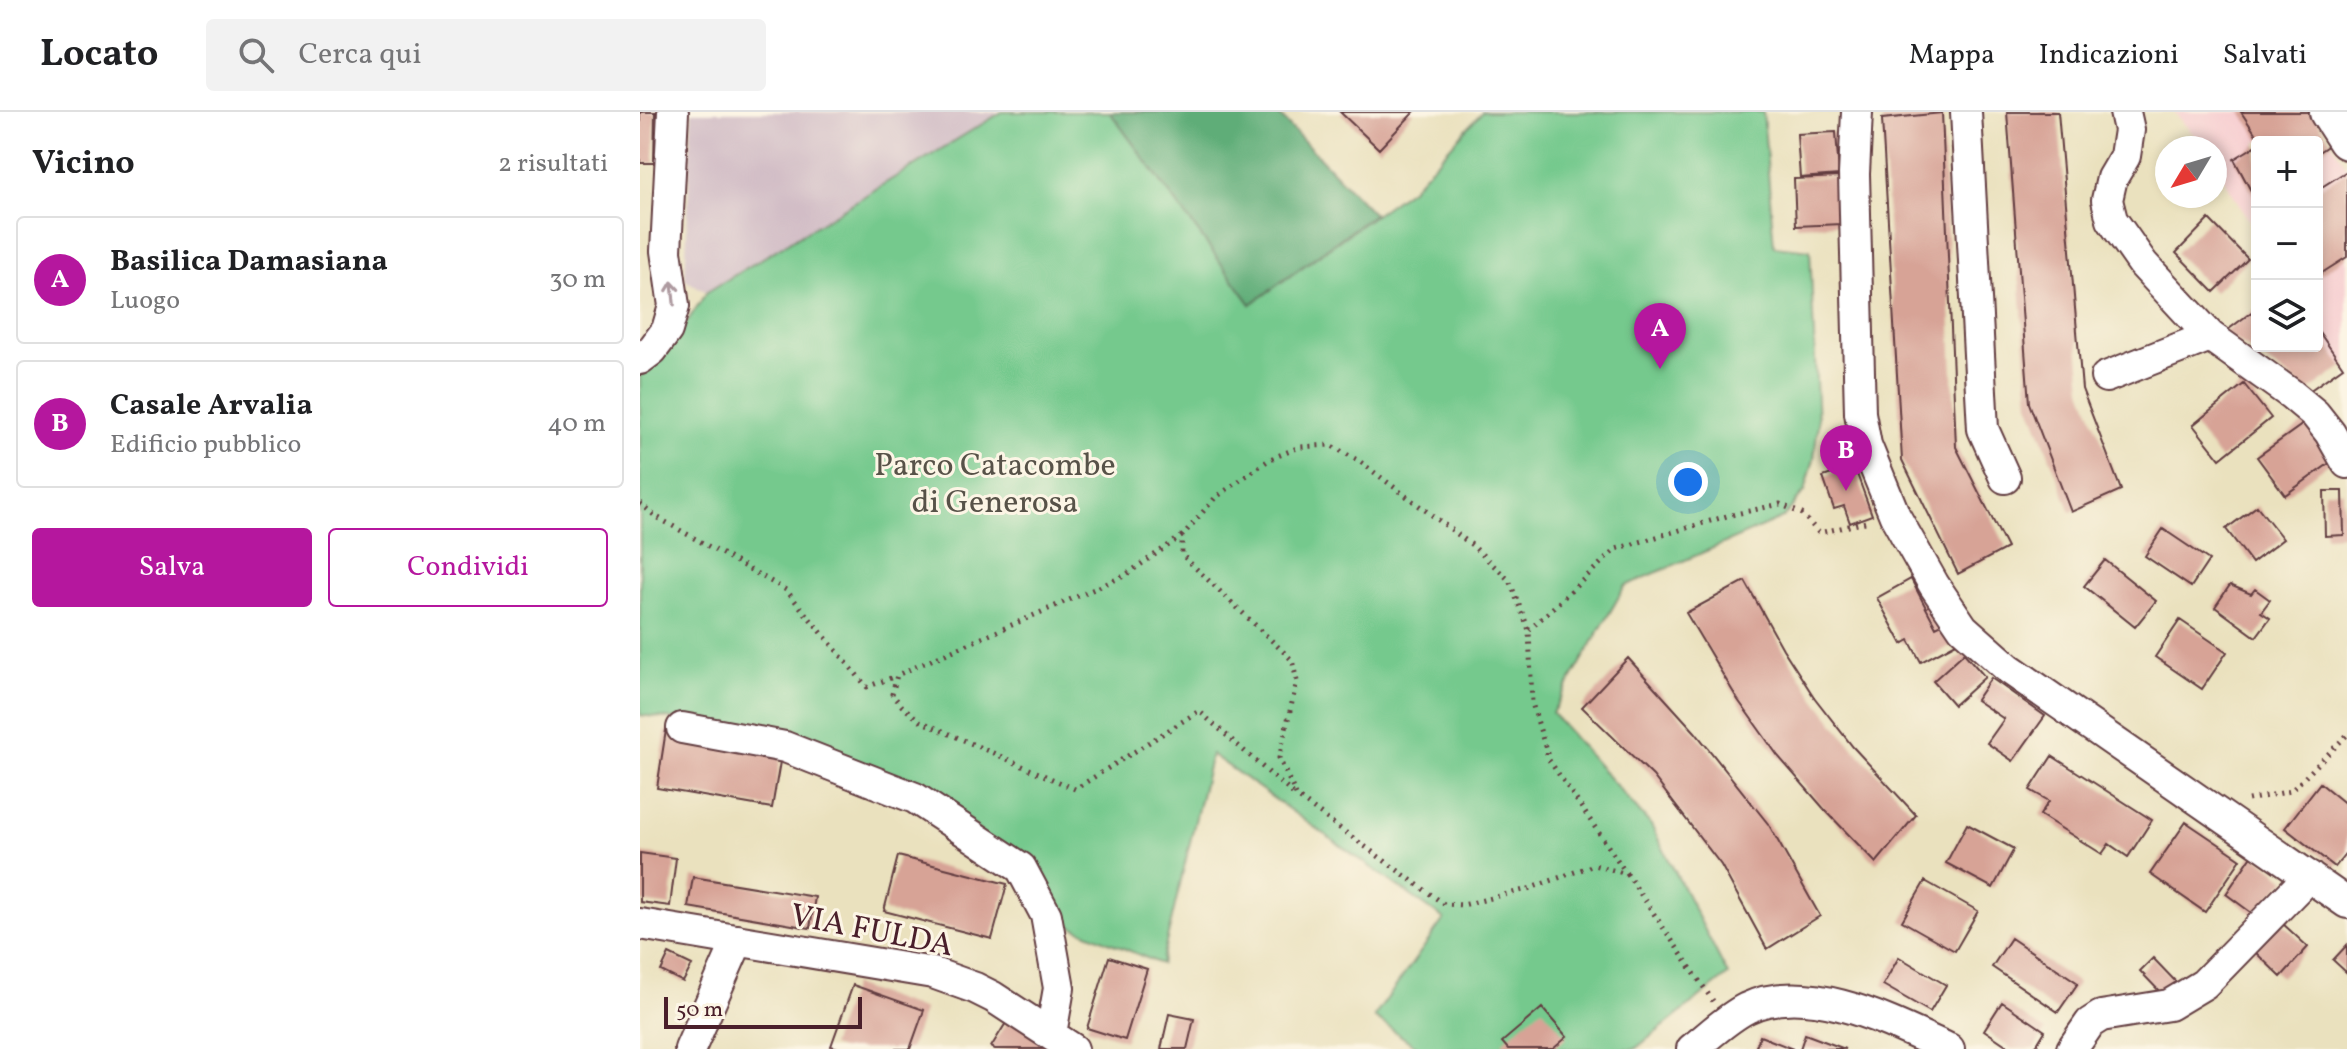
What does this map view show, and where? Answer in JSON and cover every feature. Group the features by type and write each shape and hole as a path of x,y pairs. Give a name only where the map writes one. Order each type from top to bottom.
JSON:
{"main road":[{"path":"2329,112 2347,140"}],"street":[{"path":"640,359 652,350 667,330 674,306 666,251 673,112"},
{"path":"1857,112 1854,174 1860,413 1872,461 1895,516 1934,585 1974,639 2019,676 2347,903"},
{"path":"1966,112 1983,429 2005,478"},
{"path":"2125,112 2129,130 2125,156 2112,178 2107,200 2112,220 2143,264 2210,336 2315,414 2347,463"},
{"path":"2106,377 2210,336"},
{"path":"682,728 785,747 915,798 1021,868 1046,915 1059,988 1062,1042"},
{"path":"2072,1049 2090,1023 2101,1016 2169,1005 2204,984 2309,876"},
{"name":"VIA FULDA","path":"640,924 933,973 975,988 1062,1042"},
{"path":"690,1049 738,940"},
{"path":"1692,1049 1745,1009 1767,1001 1813,999 1907,1030 1949,1049"}],"path":[{"path":"640,503 655,516 786,590 867,687 1124,576 1182,536 1215,498 1270,459 1300,447 1330,445 1359,461 1472,545 1509,580 1529,630 1532,703 1549,760 1727,1022"},
{"path":"1529,630 1616,549 1727,516 1780,504 1802,514 1819,533 1895,516"},
{"path":"1182,536 1182,555 1292,660 1297,681 1279,758 1297,797"},
{"path":"897,675 892,694 920,721 1075,789 1199,711 1297,797 1444,904 1463,905 1528,889 1594,865 1627,874"},
{"path":"2203,804 2257,800 2291,791 2347,735"}],"shaded area":[{"path":"692,112 1002,112 707,292 685,280"},
{"path":"2174,112 2312,112 2347,167 2347,364 2309,391 2253,352 2323,352 2323,136 2251,136 2251,224 2227,184 2227,136 2195,136"},
{"path":"2251,312 2251,350 2225,332"}],"green space":[{"name":"Parco Catacombe di Generosa","path":"1002,112 1110,112 1251,304 1412,188 1482,112 1763,112 1774,246 1810,250 1818,424 1814,459 1805,491 1783,518 1625,586 1552,713 1651,825 1728,975 1635,1049 1420,1049 1374,1017 1444,919 1211,754 1161,964 1061,922 967,818 798,734 640,715 640,376 668,348 707,292"},
{"path":"1110,112 1276,112 1374,214 1251,304"}],"building":[{"path":"640,112 655,112 654,163 640,163"},
{"path":"1340,112 1414,112 1379,149"},
{"path":"2007,112 2058,112 2082,389 2121,490 2071,512 2029,403"},
{"path":"2241,112 2312,112 2332,143 2323,149 2323,136 2257,136"},
{"path":"1942,113 1956,447 2007,548 1958,574 1902,460 1882,119"},
{"path":"1836,132 1839,175 1800,178 1797,134"},
{"path":"2251,149 2251,191 2234,159"},
{"path":"2347,171 2347,257 2323,272 2323,208 2323,186"},
{"path":"1840,177 1842,224 1796,226 1794,179"},
{"path":"2209,219 2248,259 2214,292 2176,253"},
{"path":"2251,312 2251,350 2225,332"},
{"path":"2323,338 2343,367 2309,391 2253,352 2323,352"},
{"path":"2244,384 2271,418 2220,459 2193,425"},
{"path":"2306,422 2334,460 2285,495 2257,457"},
{"path":"1854,466 1872,515 1850,523 1844,506 1834,509 1823,477"},
{"path":"2324,491 2343,491 2344,535 2325,536"},
{"path":"2257,506 2283,539 2252,563 2226,529"},
{"path":"2163,529 2209,560 2191,587 2145,556"},
{"path":"2105,560 2156,601 2135,627 2084,586"},
{"path":"1911,579 1936,627 1948,621 1960,641 1921,662 1909,640 1902,644 1877,598"},
{"path":"1745,581 1814,697 1853,747 1916,815 1876,863 1778,756 1738,700 1686,613"},
{"path":"2230,585 2251,594 2255,589 2270,600 2261,612 2270,618 2256,637 2215,607"},
{"path":"2180,620 2227,652 2202,689 2155,657"},
{"path":"1964,653 1985,677 1954,705 1933,681"},
{"path":"1628,658 1695,732 1769,825 1820,916 1767,949 1721,865 1653,776 1582,707"},
{"path":"1991,678 2045,716 2013,761 1987,743 2004,719 1976,700"},
{"path":"666,730 782,750 772,808 657,788"},
{"path":"2052,756 2152,820 2128,857 2109,844 2102,854 2040,815 2049,801 2030,790"},
{"path":"2320,783 2347,805 2347,852 2335,867 2285,828"},
{"path":"2186,822 2241,859 2205,912 2150,874"},
{"path":"1967,824 2014,849 1993,888 1946,863"},
{"path":"640,853 676,858 670,906 640,902"},
{"path":"2253,854 2286,879 2253,914 2226,894"},
{"path":"898,856 1007,884 992,939 884,911"},
{"path":"693,877 815,897 810,928 688,907"},
{"path":"1925,881 1978,911 1955,951 1902,921"},
{"path":"2281,922 2308,947 2281,977 2254,951"},
{"path":"2011,938 2078,983 2058,1012 1992,967"},
{"path":"2347,945 2347,973 2333,960"},
{"path":"669,954 692,965 683,982 661,971"},
{"path":"1109,957 1147,969 1125,1040 1087,1028"},
{"path":"1899,957 1946,985 1930,1012 1883,985"},
{"path":"2153,958 2177,983 2164,996 2140,971"},
{"path":"853,985 924,1010 910,1049 841,1049 831,1046"},
{"path":"2002,1002 2045,1031 2034,1049 2012,1049 1984,1030"},
{"path":"1542,1008 1567,1037 1553,1049 1508,1049 1502,1042"},
{"path":"1169,1014 1194,1019 1187,1049 1161,1049"},
{"path":"1009,1018 1057,1049 991,1047"},
{"path":"1805,1034 1845,1049 1800,1049"},
{"path":"1760,1036 1793,1049 1755,1049"}],"place":[{"name":"Basilica Damasiana","path":"1660,369"},
{"name":"Casale Arvalia","path":"1846,491"}]}
